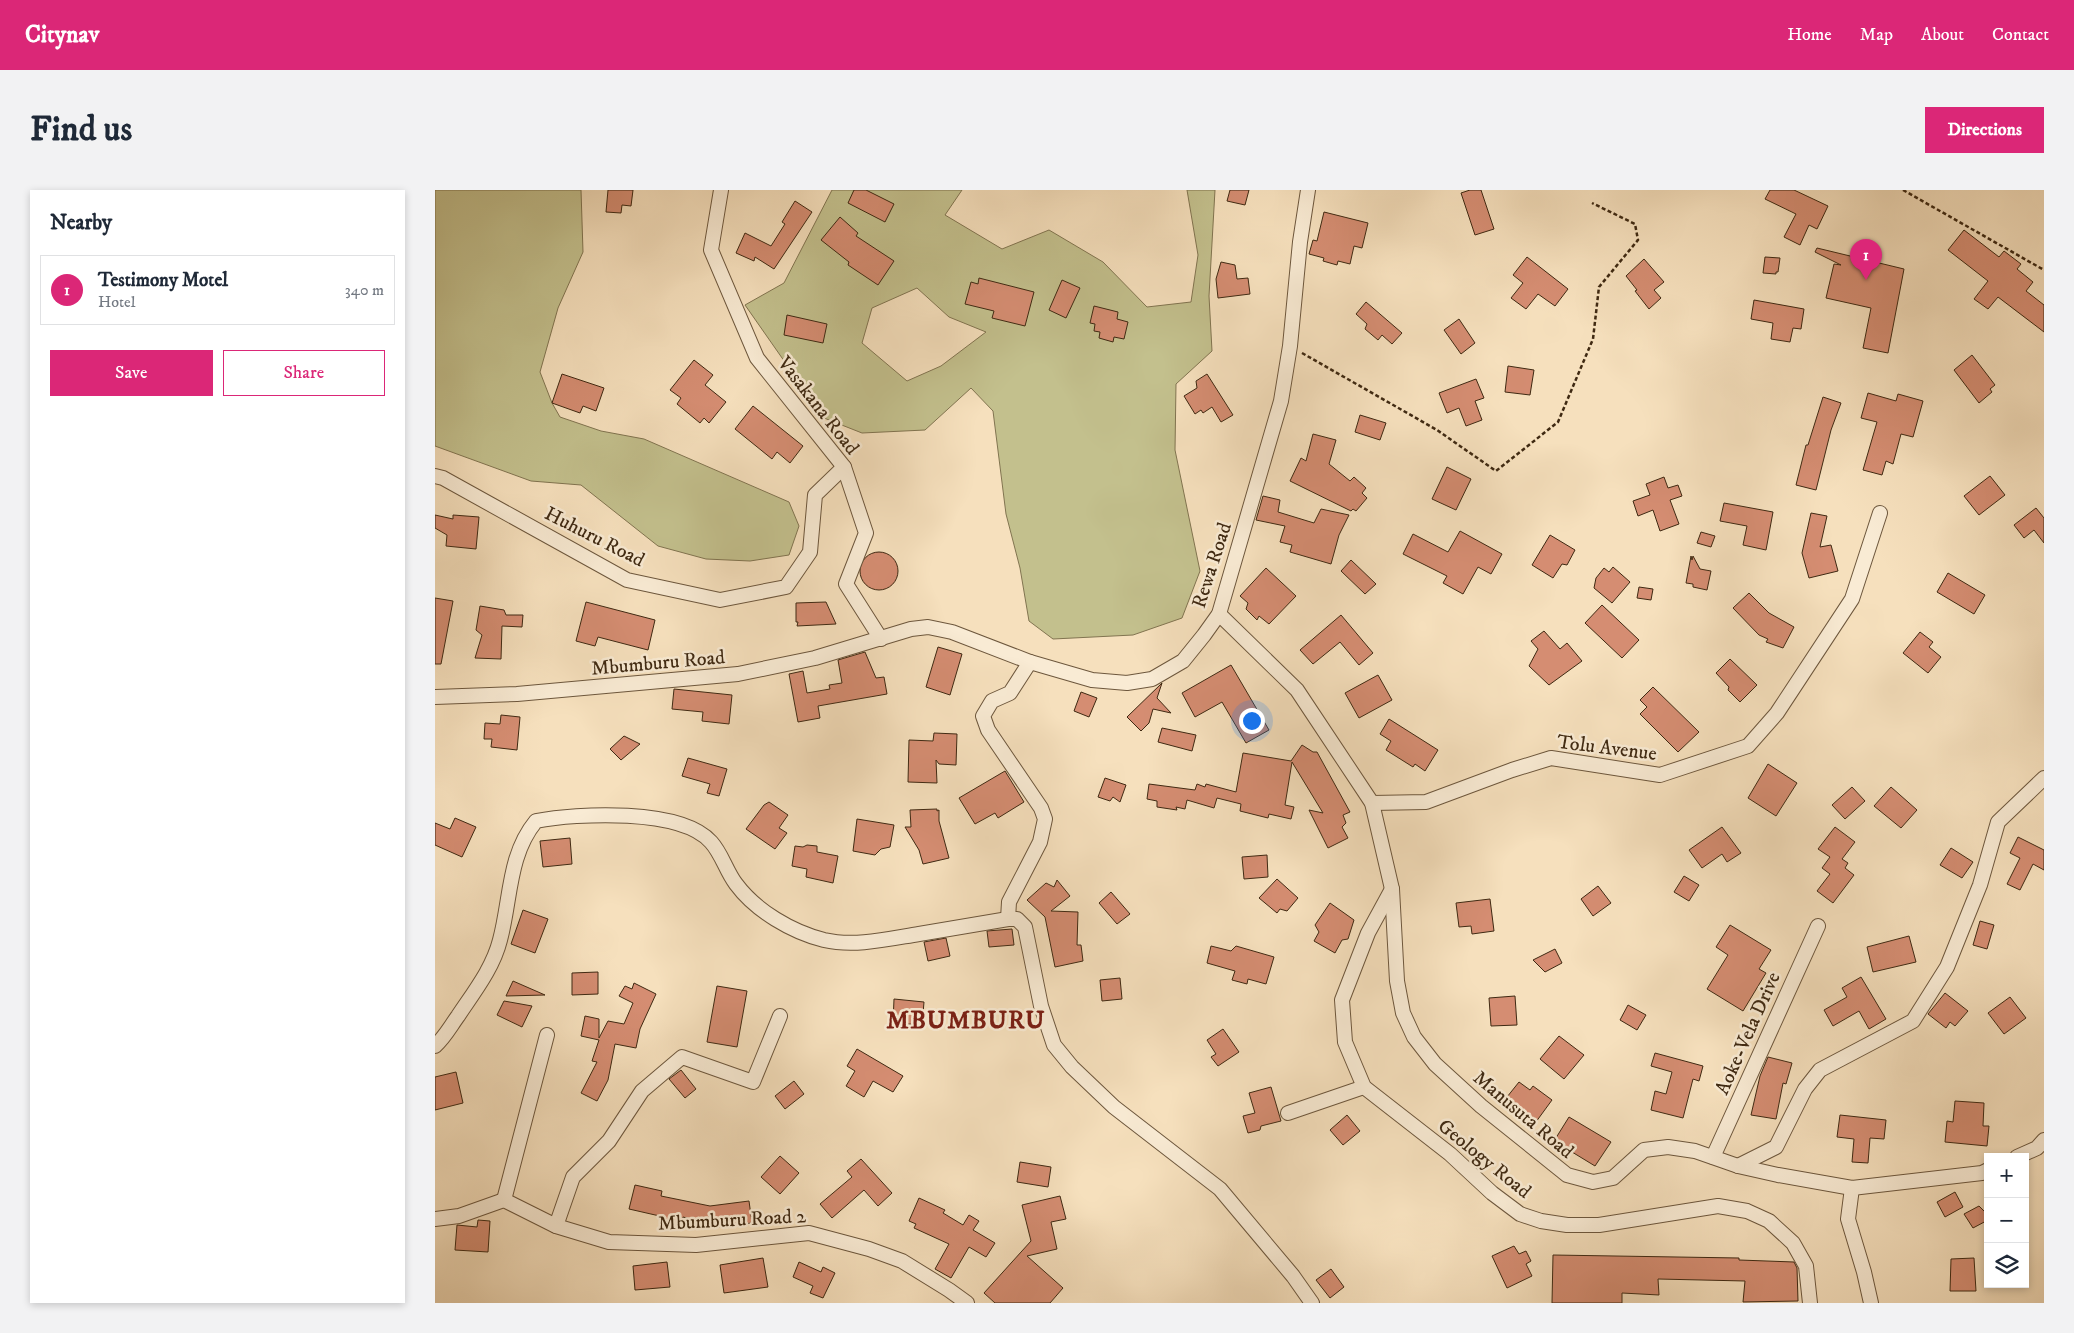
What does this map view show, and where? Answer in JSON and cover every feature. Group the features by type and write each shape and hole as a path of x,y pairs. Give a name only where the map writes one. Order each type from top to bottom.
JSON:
{"street":[{"name":"Vasakana Road","path":"721,190 711,250 757,358 844,467 866,533 846,584 881,639"},
{"name":"Rewa Road","path":"881,639 911,630 928,628 952,632 1030,662 1093,680 1127,683 1152,679 1183,661 1219,614 1281,401 1290,346 1300,242 1308,190"},
{"name":"Huhuru Road","path":"435,476 443,478 627,580 720,600 786,587 809,552 815,495 844,467"},
{"name":"Tolu Avenue","path":"1372,803 1426,802 1512,770 1551,758 1660,775 1748,746 1777,713 1852,599 1880,512"},
{"path":"1219,614 1297,690 1372,803"},
{"name":"Mbumburu Road","path":"435,697 517,694 738,674 815,658 881,639"},
{"path":"1008,919 1009,902 1041,842 1045,819 1041,808 988,730 983,716 992,701 1010,694 1030,662"},
{"path":"1738,1166 1776,1147 1805,1089 1820,1070 1913,1021 1947,967 1980,885 1998,822 2044,778"},
{"name":"Manusuta Road","path":"1372,803 1392,889 1397,981 1403,1013 1414,1037 1435,1064 1516,1136 1567,1175 1593,1182 1613,1178 1644,1150 1668,1147 1695,1151 1738,1166 1777,1175 1852,1188 1984,1171"},
{"path":"435,1046 445,1037 453,1022 482,983 500,941 515,859 527,832 536,820 561,816 644,817 677,822 710,840 719,852 735,883 761,909 803,934 826,940 855,942 880,940 1017,919 1025,927 1041,1006 1054,1044 1072,1067 1114,1107 1220,1189 1293,1276 1312,1303"},
{"name":"Geology Road","path":"1392,889 1368,933 1342,1000 1345,1042 1364,1087 1450,1154 1492,1193 1520,1214 1541,1221 1599,1225 1718,1206 1747,1211 1769,1221 1793,1243 1806,1266 1810,1303"},
{"name":"Aoke-Vela Drive","path":"1713,1157 1818,926"},
{"path":"556,1226 573,1177 609,1141 642,1091 682,1056 753,1082 780,1016"},
{"path":"435,1219 459,1216 504,1200 547,1035"},
{"path":"1288,1113 1364,1087"},
{"path":"2026,1153 2037,1148 2044,1140"},
{"path":"1852,1188 1847,1219 1864,1272 1871,1303"},
{"name":"Mbumburu Road 2","path":"504,1200 556,1226 609,1242 687,1245 809,1233 869,1249 902,1261 967,1303"}],"path":[{"path":"1903,190 2044,270"},
{"path":"1290,346 1437,430 1496,471 1557,422 1593,339 1599,288 1638,240 1635,224 1592,203"}],"shaded area":[{"path":"435,190 581,190 583,252 558,308 540,372 552,403 560,417 601,431 644,439 789,502 799,526 789,555 750,561 706,559 658,546 581,485 531,481 435,446"},
{"path":"832,190 962,190 945,215 1002,249 1049,230 1103,262 1147,307 1191,302 1198,255 1187,190 1215,190 1209,296 1212,351 1176,384 1175,450 1200,571 1182,618 1133,635 1053,639 1029,621 1020,568 1006,514 993,411 971,388 925,430 862,433 824,418 745,305 784,283","holes":["917,288 949,317 986,332 941,366 907,381 862,343 872,308"]}],"building":[{"path":"608,190 633,190 631,206 622,205 621,213 606,212"},
{"path":"854,190 866,190 894,204 885,222 848,203"},
{"path":"1230,190 1249,190 1245,205 1227,201"},
{"path":"1470,190 1481,190 1494,229 1475,235 1461,193"},
{"path":"1770,190 1794,190 1828,206 1817,229 1809,225 1800,245 1784,237 1796,214 1765,199"},
{"path":"795,201 812,212 774,269 755,257 754,261 736,253 745,233 771,246 785,224 782,222"},
{"path":"1324,212 1368,223 1362,248 1354,246 1350,264 1338,261 1337,265 1323,261 1324,258 1309,254 1313,240 1317,241"},
{"path":"840,217 858,233 856,236 894,261 878,285 848,265 849,262 821,240"},
{"path":"1964,230 1999,257 2004,251 2021,264 2017,269 2033,282 2026,291 2044,305 2044,332 1998,297 1988,309 1974,299 1988,281 1948,250"},
{"path":"1817,248 1904,269 1888,353 1863,348 1871,308 1826,298 1834,264 1841,265 1815,252"},
{"path":"1527,257 1568,289 1555,306 1538,294 1526,309 1511,298 1523,283 1513,275"},
{"path":"1765,257 1780,258 1776,274 1763,273"},
{"path":"1644,259 1664,282 1654,290 1661,298 1649,309 1626,276"},
{"path":"1221,262 1235,265 1237,279 1248,278 1250,294 1218,298 1216,279"},
{"path":"979,278 1034,292 1025,326 992,318 994,311 965,304 971,282 978,284"},
{"path":"1062,280 1080,288 1066,318 1049,310"},
{"path":"1754,300 1804,309 1801,329 1793,328 1790,342 1771,339 1773,323 1751,319"},
{"path":"1366,302 1402,333 1392,344 1382,335 1378,340 1365,329 1367,324 1356,314"},
{"path":"1094,306 1118,312 1117,319 1128,322 1124,339 1114,337 1113,342 1099,338 1100,332 1094,331 1095,324 1090,323"},
{"path":"787,315 827,324 823,343 784,335"},
{"path":"1459,319 1475,343 1461,354 1444,330"},
{"path":"1972,355 1995,385 1990,389 1992,392 1979,403 1954,370"},
{"path":"694,360 713,375 705,385 726,402 709,423 704,418 700,423 677,404 681,398 670,390"},
{"path":"1508,366 1534,370 1530,395 1505,392"},
{"path":"562,374 604,388 596,411 583,406 580,413 552,403"},
{"path":"1207,374 1233,415 1221,422 1212,407 1203,413 1201,410 1195,414 1184,396 1197,388 1196,381"},
{"path":"1476,379 1484,398 1475,401 1482,420 1466,426 1459,408 1447,413 1439,393"},
{"path":"1868,393 1896,401 1898,394 1923,401 1913,437 1901,434 1893,464 1886,461 1882,475 1863,470 1877,422 1861,418"},
{"path":"1823,397 1841,403 1831,430 1816,490 1796,485 1806,445 1808,445"},
{"path":"753,406 803,446 790,463 777,452 772,459 735,429"},
{"path":"1360,415 1386,423 1380,440 1355,432"},
{"path":"1313,434 1336,440 1329,464 1350,481 1354,477 1366,488 1362,493 1367,498 1356,511 1353,509 1351,511 1290,481 1301,458 1306,461"},
{"path":"1447,467 1471,479 1456,510 1432,499"},
{"path":"1990,476 2005,495 1979,515 1964,496"},
{"path":"1664,477 1668,488 1678,485 1682,496 1670,500 1679,524 1660,531 1653,510 1638,516 1633,501 1650,495 1646,484"},
{"path":"1263,496 1280,500 1278,512 1314,523 1321,509 1349,515 1339,535 1331,564 1290,552 1292,545 1280,542 1285,526 1256,520"},
{"path":"1724,503 1773,512 1766,550 1743,545 1747,526 1720,521"},
{"path":"2036,508 2044,518 2044,543 2034,530 2024,538 2014,525"},
{"path":"1811,513 1827,516 1820,547 1831,545 1838,571 1809,578 1802,553"},
{"path":"435,515 453,519 453,515 479,517 476,549 446,546 447,535 435,528"},
{"path":"1460,531 1502,554 1491,574 1478,567 1463,594 1443,583 1447,576 1403,554 1413,534 1448,552"},
{"path":"1701,532 1715,536 1711,547 1697,543"},
{"path":"1550,535 1575,550 1567,565 1562,564 1553,578 1532,565"},
{"path":"879,552 886,553 892,558 897,564 897,578 892,584 886,589 879,590 872,589 866,584 861,578 860,571 861,564 866,558 872,553"},
{"path":"1691,556 1692,560 1693,556 1700,569 1711,571 1707,590 1693,587 1693,584 1686,583"},
{"path":"1351,560 1376,584 1365,594 1341,571"},
{"path":"1613,567 1630,582 1612,603 1594,588 1596,578 1604,568 1609,572"},
{"path":"1266,568 1296,596 1269,624 1259,616 1257,620 1246,609 1248,603 1240,596"},
{"path":"1948,573 1985,595 1974,614 1937,592"},
{"path":"1639,587 1653,589 1651,600 1637,598"},
{"path":"1749,593 1769,613 1794,627 1783,648 1766,642 1768,639 1759,635 1733,608"},
{"path":"435,598 453,601 441,664 435,664"},
{"path":"586,602 655,620 648,650 598,637 595,646 576,641"},
{"path":"826,602 836,624 797,626 796,603"},
{"path":"1602,605 1639,640 1622,658 1585,623"},
{"path":"480,606 504,610 506,615 523,615 522,627 502,626 501,659 475,658 482,635 476,630"},
{"path":"1341,615 1373,653 1359,665 1340,642 1313,664 1300,650"},
{"path":"1544,631 1560,649 1567,643 1582,661 1549,685 1529,666 1538,649 1531,641"},
{"path":"1920,632 1933,642 1929,647 1941,657 1928,673 1903,653"},
{"path":"938,647 962,654 950,695 926,687"},
{"path":"865,652 876,678 884,677 887,694 818,706 820,718 798,722 789,674 803,671 807,693 830,689 829,685 842,683 838,660"},
{"path":"1730,659 1757,685 1740,702 1728,690 1729,687 1716,673"},
{"path":"1231,665 1269,730 1246,743 1222,702 1195,717 1182,693"},
{"path":"1378,675 1392,700 1359,718 1345,693"},
{"path":"1162,683 1157,698 1171,713 1153,709 1149,723 1141,731 1127,717"},
{"path":"1653,687 1699,732 1678,752 1640,714 1647,707 1640,700"},
{"path":"674,689 732,695 729,724 702,721 703,712 672,709"},
{"path":"1081,692 1097,698 1089,717 1074,711"},
{"path":"501,715 520,717 517,750 491,747 492,739 484,739 485,723 500,724"},
{"path":"1389,719 1438,750 1425,771 1415,764 1413,767 1386,750 1391,741 1380,734"},
{"path":"1162,728 1196,735 1192,751 1158,742"},
{"path":"934,733 957,734 956,765 939,764 936,760 937,783 908,782 909,740 933,741"},
{"path":"624,736 640,744 621,760 610,749"},
{"path":"1302,745 1313,752 1317,752 1350,812 1343,815 1346,823 1342,827 1348,838 1328,848 1309,810 1323,813 1292,762 1285,805 1294,807 1291,819 1269,814 1268,818 1240,811 1241,804 1217,798 1214,808 1187,800 1185,809 1176,807 1177,810 1157,807 1157,801 1147,799 1149,784 1195,790 1197,784 1205,787 1206,784 1236,792 1243,753 1291,761"},
{"path":"688,758 727,769 719,796 707,793 710,784 682,776"},
{"path":"1768,764 1797,783 1776,816 1748,798"},
{"path":"1005,771 1024,802 998,818 995,813 975,824 959,798"},
{"path":"1105,778 1126,785 1120,802 1113,797 1110,801 1098,797"},
{"path":"1852,787 1865,801 1845,819 1832,805"},
{"path":"1891,787 1917,810 1901,828 1874,806"},
{"path":"769,802 788,815 779,828 787,833 775,849 746,829 764,805"},
{"path":"937,809 937,811 939,810 939,821 949,858 923,864 919,850 905,827 911,827 910,810"},
{"path":"455,818 476,827 462,857 435,845 435,823 450,829"},
{"path":"857,819 894,825 890,847 881,849 875,855 853,851"},
{"path":"1722,827 1741,853 1727,862 1722,854 1702,868 1689,850"},
{"path":"1835,827 1855,842 1842,859 1848,863 1845,868 1854,875 1833,903 1817,891 1830,874 1822,868 1830,857 1818,849"},
{"path":"2018,837 2044,850 2044,870 2033,864 2020,890 2007,884 2020,858 2010,853"},
{"path":"570,838 572,864 543,867 540,841"},
{"path":"807,845 817,846 817,852 838,856 833,883 806,877 807,869 792,866 795,846 803,847"},
{"path":"1951,848 1973,862 1962,878 1940,865"},
{"path":"1267,855 1268,877 1244,879 1242,857"},
{"path":"1684,876 1699,885 1689,901 1674,892"},
{"path":"1277,879 1298,898 1287,911 1280,909 1277,913 1259,898"},
{"path":"1057,880 1070,896 1051,911 1078,912 1077,945 1081,945 1083,961 1055,967 1045,917 1027,900 1046,883 1054,887"},
{"path":"1598,886 1611,903 1593,916 1581,899"},
{"path":"1111,892 1130,914 1117,924 1099,903"},
{"path":"1490,899 1494,931 1472,934 1471,926 1459,927 1456,903"},
{"path":"1330,903 1354,920 1348,939 1342,940 1335,953 1314,941 1319,932 1315,925"},
{"path":"523,910 548,919 535,953 511,944"},
{"path":"1980,921 1994,925 1987,949 1973,945"},
{"path":"1730,925 1771,950 1759,969 1766,973 1743,1011 1707,989 1728,955 1716,947"},
{"path":"1012,929 1014,945 989,947 987,931"},
{"path":"1909,936 1916,962 1873,972 1867,947"},
{"path":"946,938 950,956 928,961 924,942"},
{"path":"1211,946 1231,951 1236,946 1274,957 1266,984 1248,979 1247,984 1232,980 1235,971 1207,963"},
{"path":"1555,949 1562,963 1545,972 1533,960"},
{"path":"598,972 598,994 572,995 572,973"},
{"path":"1861,977 1886,1019 1869,1029 1859,1011 1833,1026 1824,1010 1847,997 1842,988"},
{"path":"1120,978 1122,999 1102,1001 1100,980"},
{"path":"513,981 545,995 506,996"},
{"path":"634,983 656,994 640,1029 636,1048 615,1044 608,1080 597,1101 581,1093 597,1062 592,1061 599,1040 581,1036 585,1016 599,1019 599,1038 608,1021 624,1024 633,1003 619,996 625,986 632,989"},
{"path":"717,986 747,991 737,1047 707,1042"},
{"path":"1945,993 1968,1011 1955,1026 1950,1022 1946,1028 1928,1014"},
{"path":"1515,996 1517,1025 1491,1026 1489,998"},
{"path":"2010,997 2026,1018 2004,1034 1988,1013"},
{"path":"894,999 924,1002 922,1025 893,1023"},
{"path":"504,1001 532,1006 522,1027 497,1015"},
{"path":"1628,1005 1646,1015 1637,1030 1620,1020"},
{"path":"1223,1029 1239,1052 1218,1066 1211,1057 1216,1054 1207,1040"},
{"path":"1559,1036 1584,1055 1564,1079 1540,1059"},
{"path":"857,1049 903,1076 893,1092 873,1081 864,1097 846,1086 855,1071 847,1066"},
{"path":"1655,1053 1703,1066 1699,1081 1693,1079 1683,1118 1651,1110 1655,1091 1666,1094 1672,1072 1651,1066"},
{"path":"1768,1057 1792,1063 1786,1084 1783,1083 1776,1119 1751,1115 1760,1076"},
{"path":"681,1070 696,1089 685,1098 669,1079"},
{"path":"456,1072 463,1103 435,1110 435,1077"},
{"path":"794,1081 804,1094 785,1109 775,1096"},
{"path":"1519,1082 1530,1090 1533,1086 1552,1100 1533,1126 1513,1111 1518,1105 1507,1097"},
{"path":"1271,1087 1281,1121 1261,1126 1260,1130 1248,1133 1243,1116 1255,1113 1249,1093"},
{"path":"1955,1101 1984,1103 1983,1126 1989,1126 1987,1146 1945,1142 1947,1121 1953,1122"},
{"path":"1347,1115 1360,1131 1343,1145 1330,1130"},
{"path":"1840,1115 1886,1120 1884,1139 1870,1138 1868,1163 1852,1162 1854,1139 1837,1137"},
{"path":"1569,1117 1611,1142 1595,1166 1554,1141"},
{"path":"780,1156 799,1173 780,1194 761,1177"},
{"path":"861,1159 892,1193 878,1206 864,1190 832,1218 820,1204 852,1177 847,1171"},
{"path":"1020,1162 1051,1167 1048,1187 1017,1182"},
{"path":"635,1185 662,1191 661,1196 710,1206 749,1201 752,1223 719,1227 683,1217 680,1230 662,1227 664,1217 629,1209"},
{"path":"1955,1192 1963,1207 1945,1217 1937,1202"},
{"path":"1060,1196 1066,1219 1051,1222 1057,1249 1027,1256 1063,1288 1050,1303 995,1303 984,1293 1031,1241 1022,1205"},
{"path":"919,1198 945,1210 943,1213 963,1225 969,1215 979,1221 973,1230 995,1243 986,1257 969,1247 951,1278 935,1269 949,1244 914,1228 916,1224 909,1221"},
{"path":"1979,1206 1984,1211 1984,1222 1973,1228 1964,1214"},
{"path":"478,1220 490,1221 488,1252 455,1250 457,1225 477,1227"},
{"path":"1514,1246 1519,1254 1526,1251 1531,1261 1526,1264 1532,1276 1507,1288 1492,1256"},
{"path":"1553,1255 1739,1258 1739,1260 1794,1262 1797,1268 1798,1301 1743,1302 1745,1281 1658,1279 1659,1295 1622,1293 1622,1303 1552,1303"},
{"path":"763,1258 768,1287 724,1293 720,1265"},
{"path":"1974,1258 1976,1291 1950,1291 1951,1259"},
{"path":"667,1262 670,1287 635,1290 633,1266"},
{"path":"799,1262 821,1272 823,1267 835,1273 823,1298 810,1293 813,1286 793,1277"},
{"path":"1331,1269 1344,1287 1330,1298 1316,1280"}],"place":[{"name":"Testimony Motel","path":"1866,280"}],"district":[{"name":"MBUMBURU","path":"966,1019"}]}
